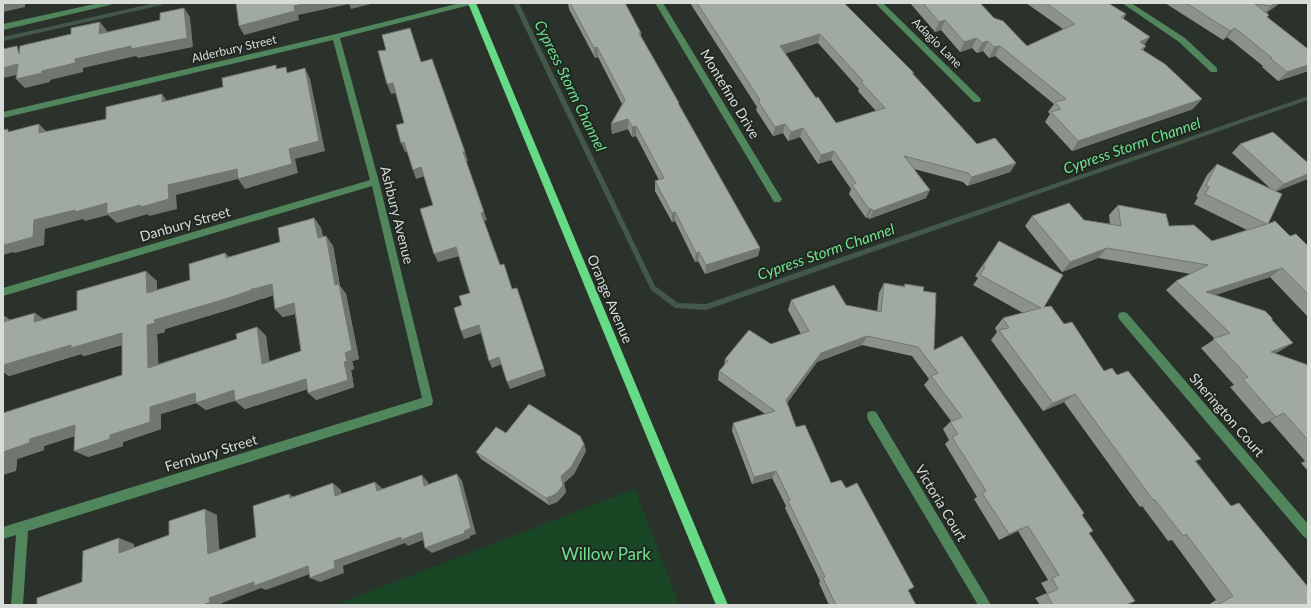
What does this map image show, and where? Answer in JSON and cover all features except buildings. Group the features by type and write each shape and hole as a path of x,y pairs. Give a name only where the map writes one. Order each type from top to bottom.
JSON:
{"main road":[{"name":"Orange Avenue","path":"471,3 722,605"}],"street":[{"path":"3,27 110,3"},
{"name":"Alderbury Street","path":"3,115 336,37 471,3"},
{"name":"Montefino Drive","path":"659,3 777,199"},
{"name":"Adagio Lane","path":"879,3 977,100"},
{"path":"1126,3 1182,40 1214,70"},
{"name":"Ashbury Avenue","path":"336,37 375,182 428,401"},
{"name":"Danbury Street","path":"3,292 375,182"},
{"name":"Sherington Court","path":"1123,316 1308,533"},
{"name":"Fernbury Street","path":"3,533 428,401"},
{"name":"Victoria Court","path":"872,416 985,605"},
{"path":"17,605 22,527"}],"green space":[{"name":"Willow Park","path":"635,489 679,605 335,605"}],"waterway":[{"name":"Cypress Storm Channel","path":"3,39 162,3"},
{"name":"Cypress Storm Channel","path":"516,3 653,288 677,306 706,307 1308,98"}]}
